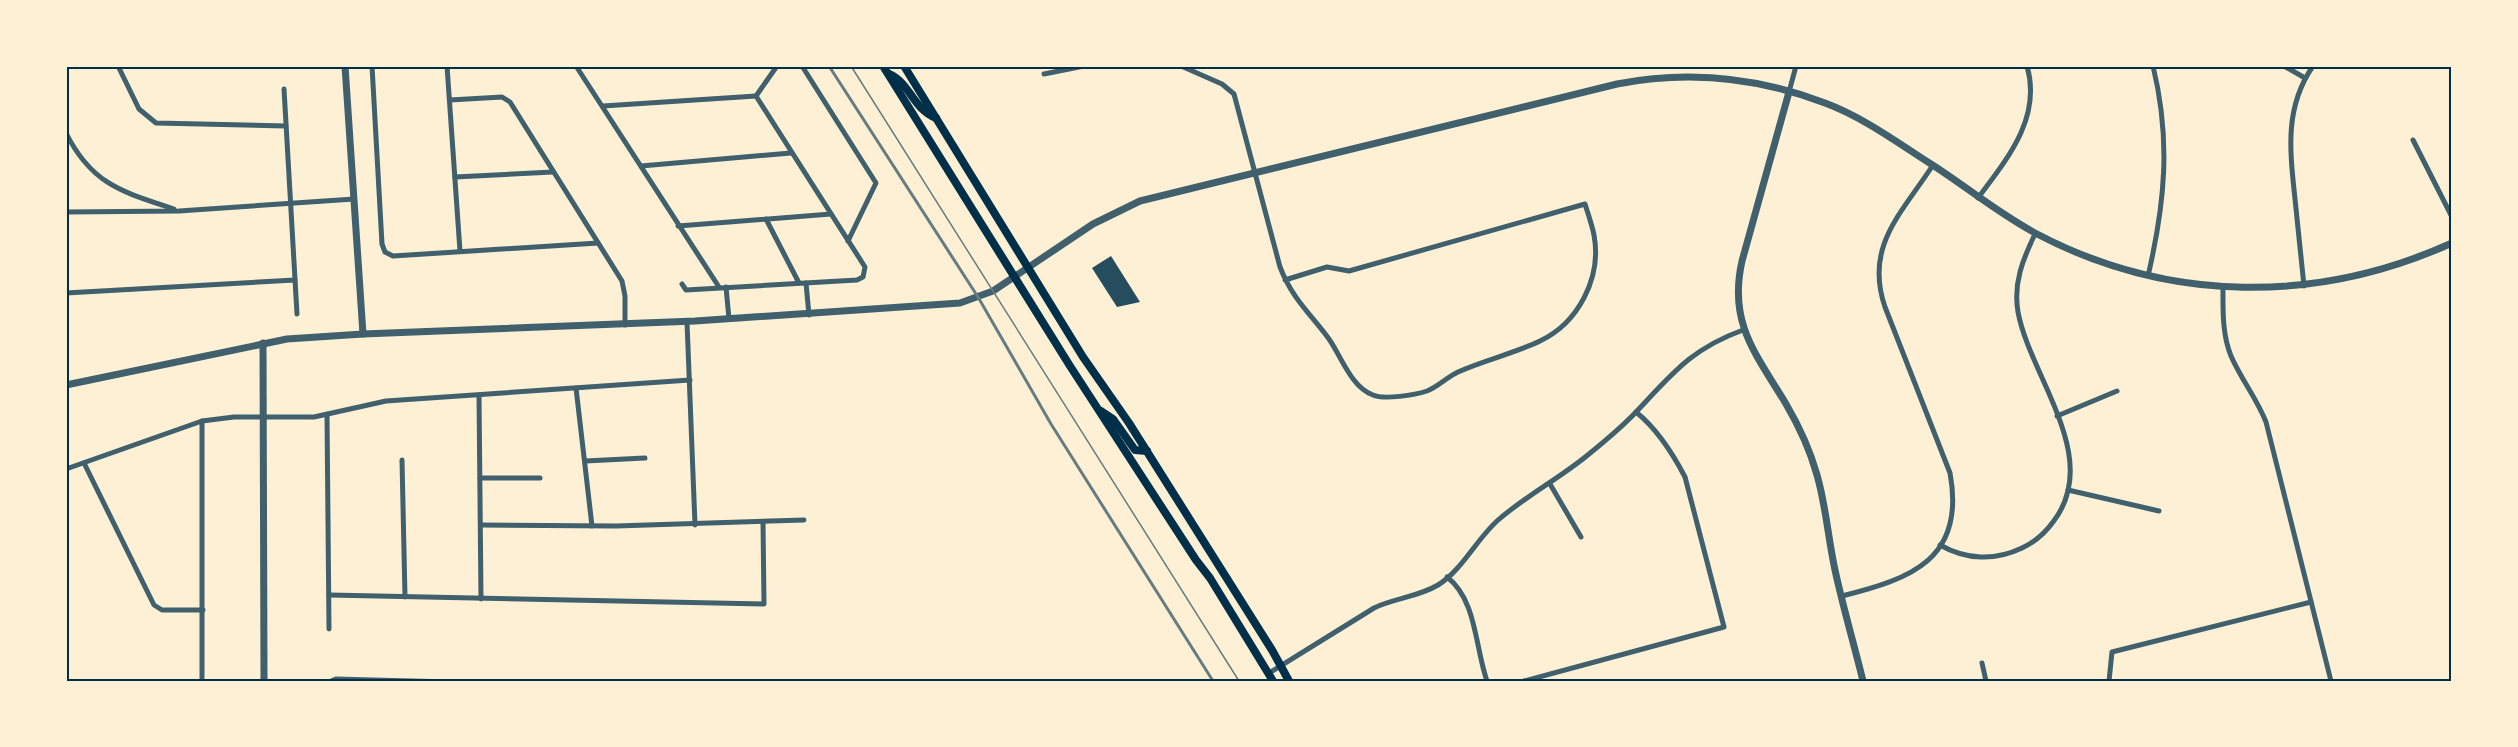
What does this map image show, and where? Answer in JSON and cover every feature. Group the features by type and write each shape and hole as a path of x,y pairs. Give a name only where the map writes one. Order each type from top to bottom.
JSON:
{"main road":[{"path":"904,66 1083,357 1147,451 1289,681"},
{"path":"886,70 899,78 920,108 937,118"},
{"path":"886,70 1014,278 1097,409 1210,578 1273,681"},
{"path":"1097,409 1113,419 1135,450 1147,451"}],"street":[{"path":"118,66 139,109 156,123 286,126"},
{"path":"345,66 363,334"},
{"path":"372,66 383,248 393,256 598,243"},
{"path":"447,66 460,251"},
{"path":"576,66 678,226 722,287 729,319"},
{"path":"756,96 777,66"},
{"path":"802,66 876,183 848,241"},
{"path":"1044,74 1084,66"},
{"path":"1182,66 1222,84 1234,94 1285,280 1294,298 1329,338 1358,385 1370,394 1383,398 1427,391 1456,372 1540,341 1559,329 1579,307 1592,281 1596,252 1594,235 1585,204 1349,271 1327,267 1285,280"},
{"path":"1796,66 1739,274 1738,304 1743,330 1754,356 1800,429 1811,456 1822,495 1842,596 1863,681"},
{"path":"1978,198 2013,149 2026,125 2031,101 2031,85 2027,66"},
{"path":"2148,276 2162,204 2166,155 2162,106 2153,66"},
{"path":"2284,66 2304,78"},
{"path":"2304,286 2289,142 2293,109 2304,78 2313,66"},
{"path":"66,385 287,339 363,334 625,325 809,315 960,303 987,294 1093,224 1140,201 1640,79 1676,76 1748,80 1826,103 1847,113 1933,165 1978,198 2036,234 2086,257 2148,276 2223,287 2304,286 2379,270 2406,262 2452,243"},
{"path":"284,89 297,314"},
{"path":"603,106 756,96"},
{"path":"682,284 686,290 857,280 863,277 866,267 756,96"},
{"path":"450,100 506,99 622,281 625,296 625,325"},
{"path":"66,133 82,160 116,189 179,211"},
{"path":"2413,140 2452,217"},
{"path":"640,166 791,153"},
{"path":"1842,596 1890,584 1907,576 1930,560 1947,532 1953,505 1950,473 1879,290 1878,271 1881,250 1889,230 1933,165"},
{"path":"455,177 553,172"},
{"path":"66,212 179,211 354,199"},
{"path":"678,226 831,214"},
{"path":"766,219 799,283"},
{"path":"1940,546 1958,554 1982,557 1998,556 2024,547 2052,524 2059,514 2068,490 2069,453 2023,328 2018,305 2017,287 2022,261 2036,234"},
{"path":"66,293 295,280"},
{"path":"806,282 809,315"},
{"path":"2223,287 2223,314 2227,343 2266,422 2331,681"},
{"path":"687,321 695,525"},
{"path":"1269,673 1374,608 1389,600 1425,591 1447,577 1495,523 1594,450 1636,412 1686,359 1717,340 1743,330"},
{"path":"263,344 264,681"},
{"path":"66,469 202,421 234,417 314,417 386,401 690,380"},
{"path":"576,388 592,526"},
{"path":"2057,416 2117,391"},
{"path":"479,395 481,598"},
{"path":"1524,681 1725,627 1685,477 1647,421 1636,412"},
{"path":"327,414 329,629"},
{"path":"202,421 202,681"},
{"path":"585,461 645,458"},
{"path":"402,460 405,597"},
{"path":"84,463 154,604 162,610 202,610"},
{"path":"480,478 540,478"},
{"path":"1550,484 1581,537"},
{"path":"2068,490 2158,511"},
{"path":"481,525 695,525 804,520"},
{"path":"329,595 764,604 763,522"},
{"path":"1447,577 1457,585 1464,598 1487,681"},
{"path":"2109,681 2112,652 2311,602"},
{"path":"1982,663 1986,681"}],"lane":[{"path":"329,681 336,678 450,681"}],"building":[{"path":"1111,256 1140,302 1117,307 1092,268"}],"tram line":[{"path":"851,66 1239,681"}],"railway":[{"path":"829,66 978,297 1051,424 1213,681"}]}
